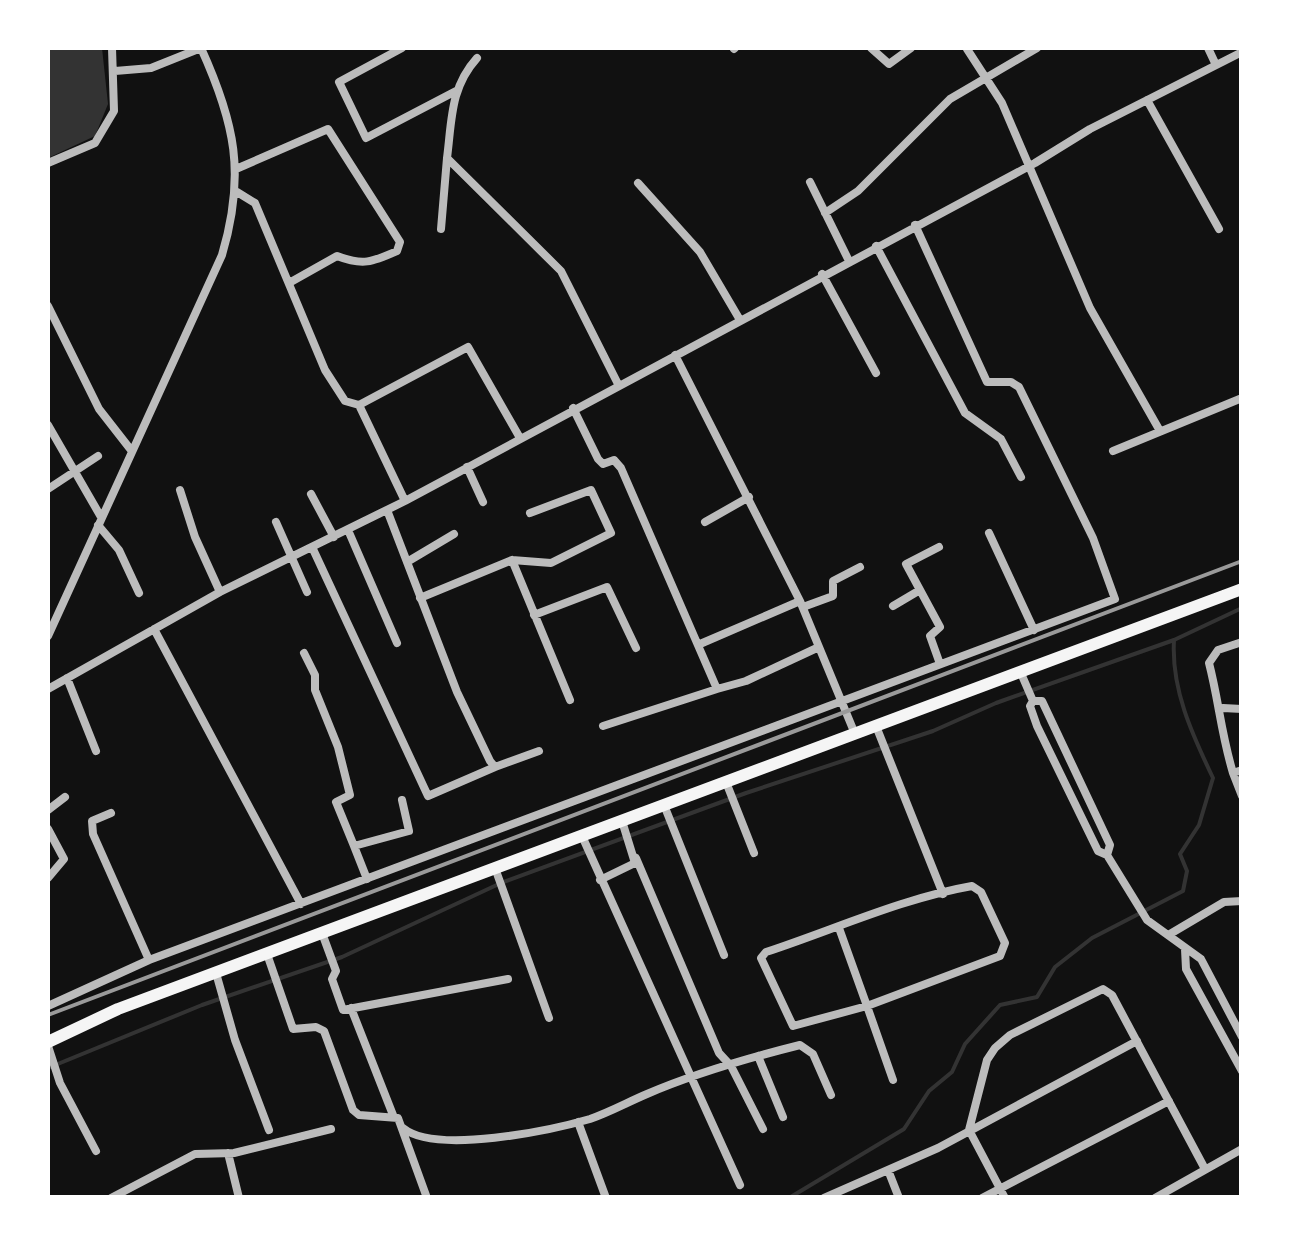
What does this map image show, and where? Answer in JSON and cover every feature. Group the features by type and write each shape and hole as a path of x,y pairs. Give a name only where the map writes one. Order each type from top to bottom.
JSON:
{"main road":[{"path":"49,1047 118,1009 269,961 322,933 497,874 665,808 728,788 855,734 878,732 1242,589"}],"street":[{"path":"48,163 95,144 114,112 112,48"},
{"path":"48,636 222,255 238,192 234,137 201,48 151,68 115,71"},
{"path":"402,48 339,82 366,138 456,90"},
{"path":"871,48 889,64 911,48"},
{"path":"825,213 858,191 950,99 1037,48"},
{"path":"1208,48 1216,65"},
{"path":"967,49 1001,101 1090,308 1160,431"},
{"path":"48,689 220,592 405,501 572,408 1242,52"},
{"path":"441,230 456,90 477,58"},
{"path":"1147,100 1219,228"},
{"path":"236,169 328,129 400,242 397,251 370,263 359,265 337,256 288,282"},
{"path":"446,158 562,271 618,384"},
{"path":"638,182 700,252 740,320"},
{"path":"810,182 849,261"},
{"path":"238,192 255,203 336,390 345,401 359,404 468,347 520,438"},
{"path":"48,1006 149,960 841,703 1116,596 1019,387 1011,382 992,386 986,382 916,224"},
{"path":"876,246 965,414 1004,443 1021,478"},
{"path":"822,274 876,374"},
{"path":"48,306 98,409 131,450"},
{"path":"675,355 802,604 855,734"},
{"path":"1113,450 1242,398"},
{"path":"359,404 405,501"},
{"path":"572,408 598,459 603,464 614,460 621,468 717,689"},
{"path":"48,425 138,593"},
{"path":"48,489 98,456"},
{"path":"467,467 484,502"},
{"path":"180,490 195,537 220,592"},
{"path":"420,598 512,560 551,563 611,533 591,490 530,513"},
{"path":"311,494 334,537"},
{"path":"705,522 749,497"},
{"path":"387,510 457,692 495,767"},
{"path":"276,522 308,592"},
{"path":"348,530 396,643"},
{"path":"989,533 1034,630"},
{"path":"407,562 454,534"},
{"path":"312,547 428,796 539,751"},
{"path":"940,547 906,562 940,626 930,636 940,664"},
{"path":"512,560 570,700"},
{"path":"700,644 833,596 835,579 860,567"},
{"path":"534,615 607,587 636,648"},
{"path":"893,606 920,590"},
{"path":"154,629 302,904"},
{"path":"1242,642 1210,658 1223,708 1218,722 1242,796"},
{"path":"604,726 746,682 819,647"},
{"path":"304,653 342,760 350,795 336,802 367,879"},
{"path":"1022,675 1032,698 1030,706 1036,726 1094,844 1107,854 1147,920 1201,959 1242,1037"},
{"path":"66,678 96,751"},
{"path":"1032,698 1042,702 1054,724 1110,844 1107,854"},
{"path":"1223,708 1242,709"},
{"path":"878,732 944,894"},
{"path":"728,788 754,853"},
{"path":"48,810 65,797"},
{"path":"354,846 409,831 402,800"},
{"path":"665,808 724,955"},
{"path":"111,813 92,821 93,834 149,960"},
{"path":"623,824 720,1054 731,1066 763,1128"},
{"path":"48,829 64,859 48,878"},
{"path":"584,841 740,1185"},
{"path":"598,876 629,868 636,858"},
{"path":"497,874 549,1018"},
{"path":"972,886 981,892 1005,943 1004,953 866,1006 793,1026 760,958 766,952 839,928 972,886"},
{"path":"1170,934 1224,902 1242,901"},
{"path":"839,928 893,1080"},
{"path":"322,933 336,971 332,979 338,1006 352,1008 508,978"},
{"path":"1185,949 1186,969 1242,1071"},
{"path":"269,961 295,1031 316,1027 324,1032 352,1110 359,1115 394,1115"},
{"path":"218,978 234,1040 269,1130"},
{"path":"1005,1198 970,1130 987,1060 1010,1035 1103,989 1112,995 1205,1169"},
{"path":"352,1008 394,1115 403,1128 427,1198"},
{"path":"824,1198 970,1130 1137,1041"},
{"path":"403,1128 428,1137 477,1138 578,1122 691,1078 800,1045 807,1048 831,1095"},
{"path":"49,1047 60,1083 96,1151"},
{"path":"758,1056 783,1117"},
{"path":"982,1198 1169,1101"},
{"path":"578,1122 606,1198"},
{"path":"111,1198 185,1158 228,1153 331,1130"},
{"path":"1154,1198 1166,1195 1242,1148"},
{"path":"228,1153 240,1198"},
{"path":"888,1170 899,1198"}],"shaded area":[{"path":"48,48 102,48 108,104 95,136 48,158"}],"waterway":[{"path":"48,1068 202,1005 342,957 501,883 746,793 933,731 996,703 1174,640 1242,608"},
{"path":"789,1198 904,1129 929,1091 952,1072 965,1044 1000,1005 1037,997 1055,967 1092,938 1183,891 1187,871 1180,854 1199,825 1213,778 1179,694 1174,640"}],"railway":[{"path":"48,1015 1242,561"}]}
